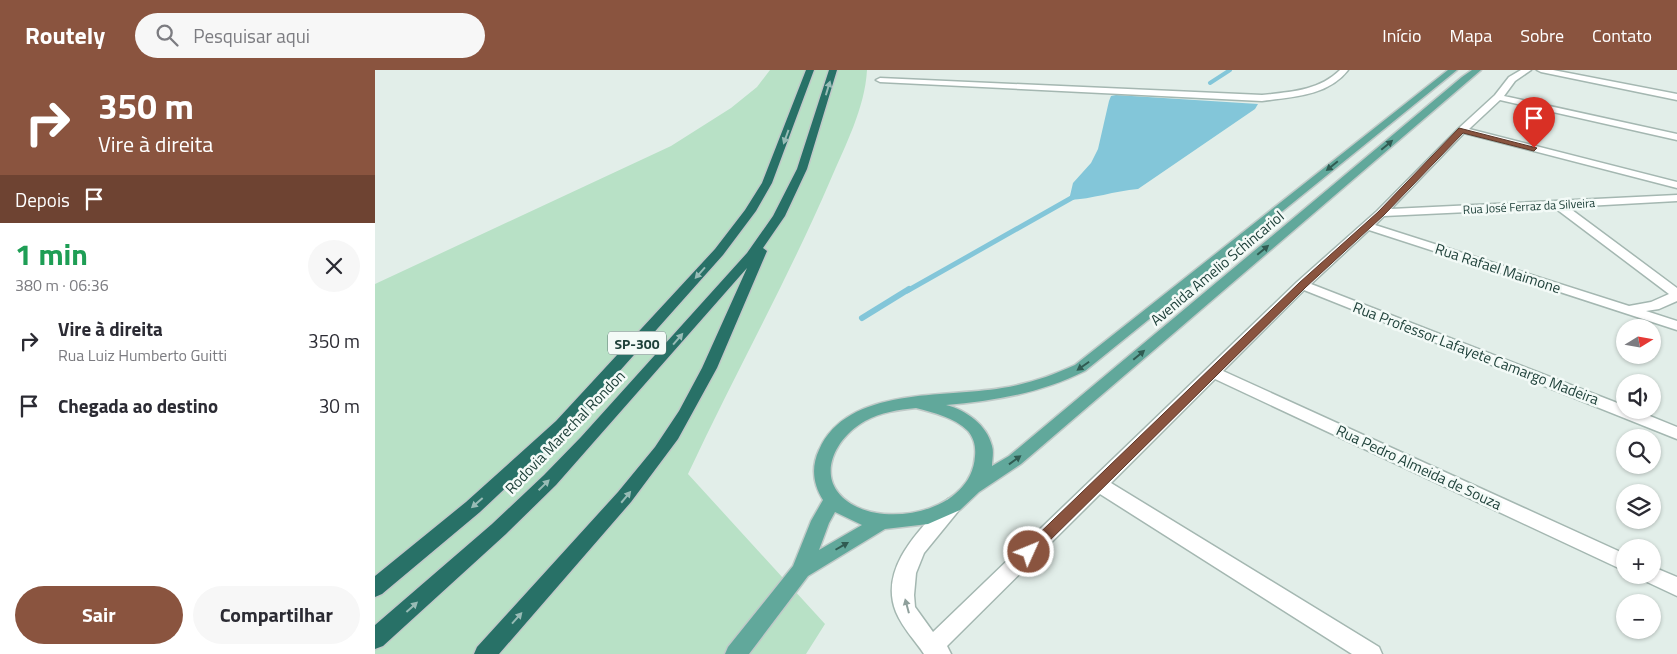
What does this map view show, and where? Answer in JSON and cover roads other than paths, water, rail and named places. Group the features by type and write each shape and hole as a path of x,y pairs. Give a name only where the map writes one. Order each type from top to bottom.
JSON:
{"highway":[{"name":"Rodovia Marechal Rondon","path":"375,588 479,501 563,425 719,252 750,212 767,183 810,70"},
{"name":"Rodovia Marechal Rondon","path":"375,639 499,528 575,454 751,256 770,231 802,169 833,70"},
{"path":"485,654 607,519 640,480 673,434 720,348 770,231"}],"main road":[{"name":"Avenida Amelio Schincariol","path":"915,403 1024,389 1055,380 1080,368 1453,70"},
{"name":"Avenida Amelio Schincariol","path":"974,486 1015,460 1465,78 1477,70"},
{"path":"915,403 936,406 955,412 970,423 981,436 985,452 983,470 974,486 955,504 933,515 916,519 882,522 863,518 846,510 833,500 824,485 821,467 826,450 837,434 853,420 872,411 893,405 915,403"},
{"path":"736,654 801,570 820,521 833,500"},
{"path":"801,570 882,522"}],"street":[{"path":"880,80 1263,98 1312,90 1339,76 1344,70"},
{"path":"955,504 911,556 904,583 905,608 915,626 936,650 1098,484 1302,285 1381,213 1462,130 1498,97 1512,79 1527,70"},
{"path":"1541,70 1677,97"},
{"path":"1498,97 1677,137"},
{"path":"1462,130 1677,185"},
{"name":"Rua José Ferraz da Silveira","path":"1381,213 1677,198"},
{"path":"1557,204 1677,295"},
{"name":"Rua Rafael Maimone","path":"1367,226 1677,326"},
{"name":"Rua Professor Lafayete Camargo Madeira","path":"1302,285 1677,432"},
{"name":"Rua Rafael Maimone","path":"1629,310 1654,306 1677,295"},
{"name":"Rua Pedro Almeida de Souza","path":"1213,372 1616,559"},
{"path":"1098,484 1371,654"},
{"path":"1661,579 1677,587"}],"water":[{"path":"1111,96 1258,104 1255,109 1138,189 1069,200 1073,183 1091,163 1098,149 1109,101"}],"waterway":[{"path":"1210,83 1230,70"},
{"path":"907,291 1075,196"},
{"path":"862,318 909,289"}]}
